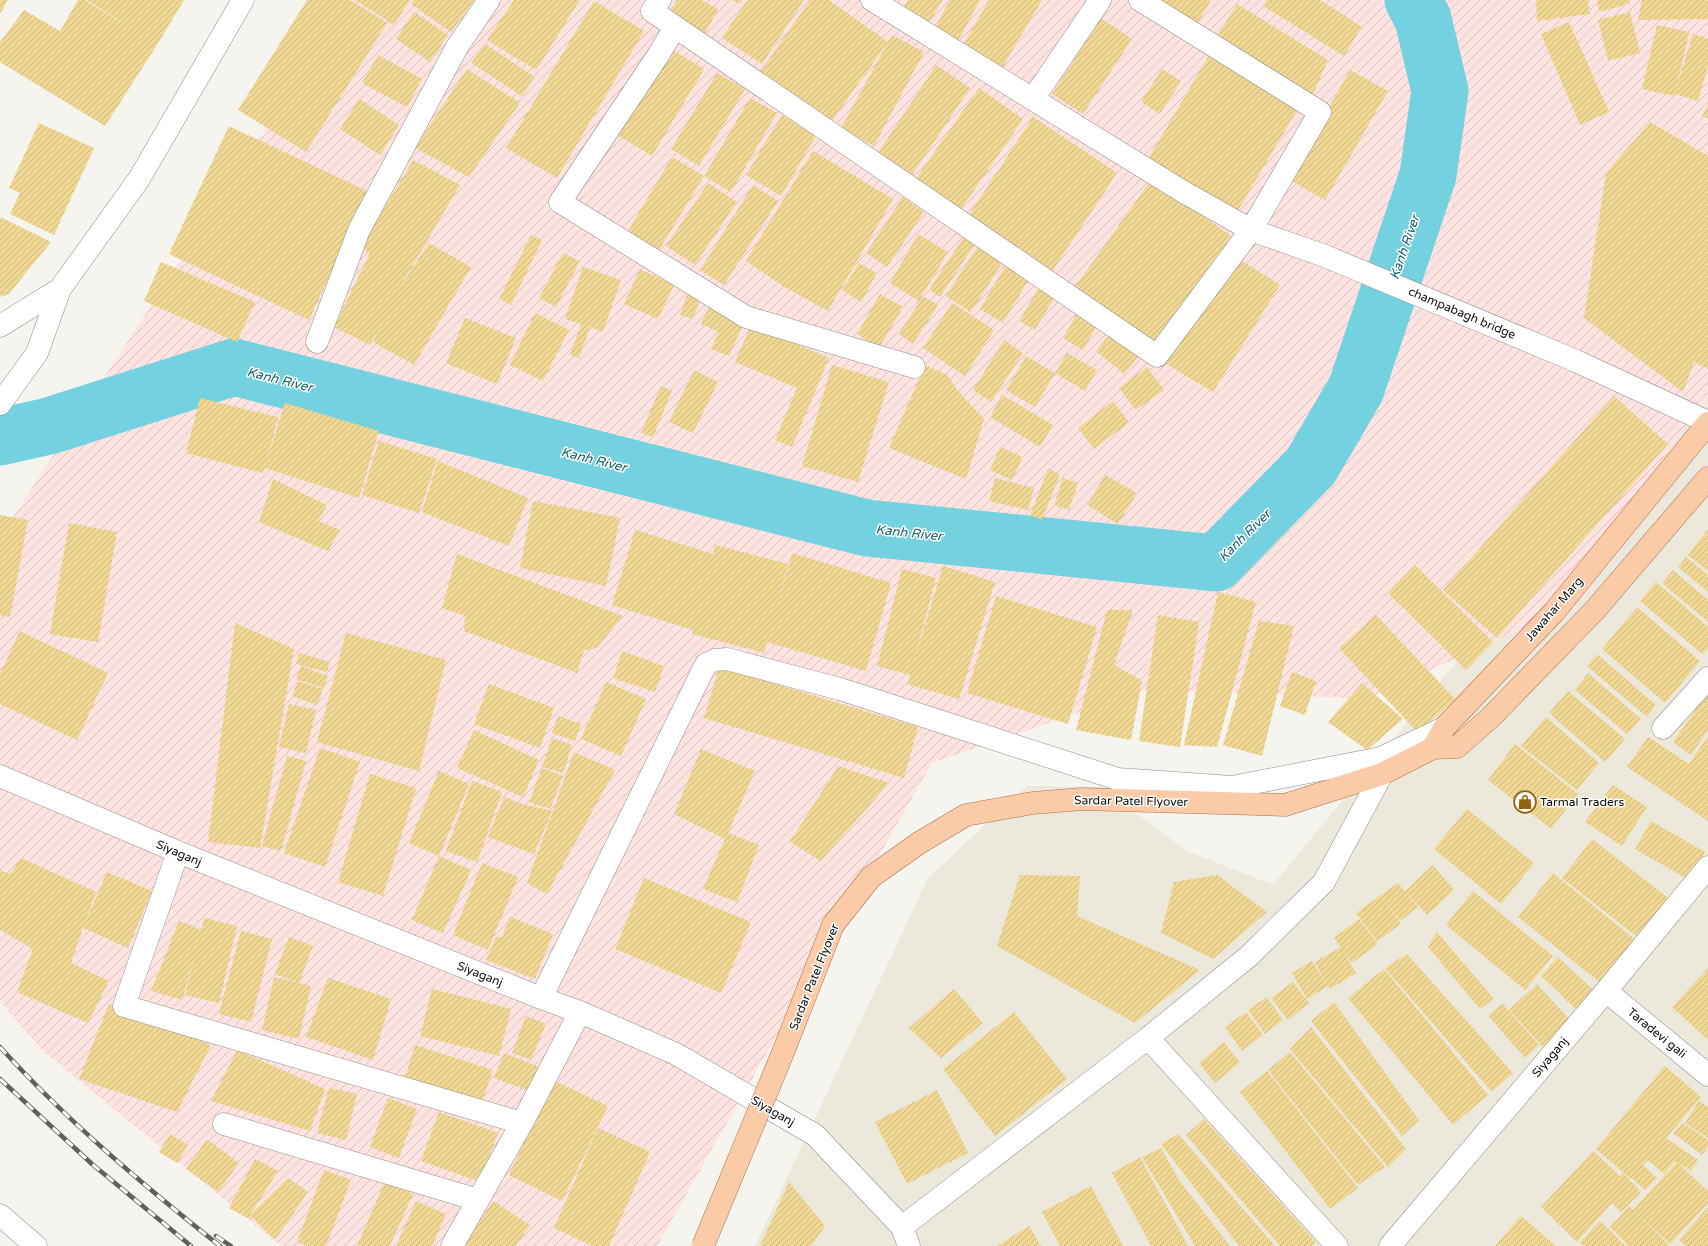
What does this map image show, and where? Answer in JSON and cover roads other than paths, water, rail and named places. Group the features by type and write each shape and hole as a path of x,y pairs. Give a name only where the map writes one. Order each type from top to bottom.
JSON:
{"main road":[{"name":"Jawahar Marg","path":"1433,748 1444,728 1554,612 1708,422"},
{"path":"1382,774 1433,748 1457,747 1491,717 1595,610 1708,478"},
{"name":"Sardar Patel Flyover","path":"703,1246 784,1050 833,925 871,877 919,843 966,815 1032,803 1082,799 1285,805 1382,774"}],"street":[{"path":"0,404 37,353 60,289 139,179 243,0"},
{"path":"317,342 358,230 457,47 489,0"},
{"path":"660,0 652,11 1157,356 1251,230 1320,112 1140,0"},
{"name":"champabagh bridge","path":"872,0 1182,191 1251,230 1324,256 1576,361 1708,422"},
{"path":"1033,99 1100,0"},
{"path":"675,27 659,54 560,202 746,317 914,367"},
{"path":"0,313 60,289"},
{"path":"0,326 60,289"},
{"path":"541,998 706,664 715,660 727,659 840,688 1118,779 1232,787 1381,758 1444,728"},
{"path":"1664,728 1708,678"},
{"path":"905,1237 1249,956 1324,882 1382,774"},
{"name":"Siyaganj","path":"0,776 178,852 541,998 580,1012 676,1054 815,1135 905,1237"},
{"path":"178,852 124,1006 522,1123"},
{"name":"Siyaganj","path":"1390,1246 1707,870"},
{"name":"Taradevi gali","path":"1606,991 1708,1074"},
{"path":"452,1246 522,1123 580,1012"},
{"path":"1148,1038 1337,1246"},
{"path":"224,1124 478,1200"},
{"path":"0,1215 36,1246"}],"waterway":[{"name":"Kanh River","path":"0,437 49,426 234,367 867,528 1216,563 1311,466 1356,389 1428,175 1440,91 1423,19 1413,0"}],"railway":[{"path":"0,1047 78,1126 162,1199 220,1246"},
{"path":"0,1079 92,1164 191,1246"},
{"path":"216,1236 231,1246"}],"place":[{"name":"Tarmal Traders","path":"1525,802"}]}
